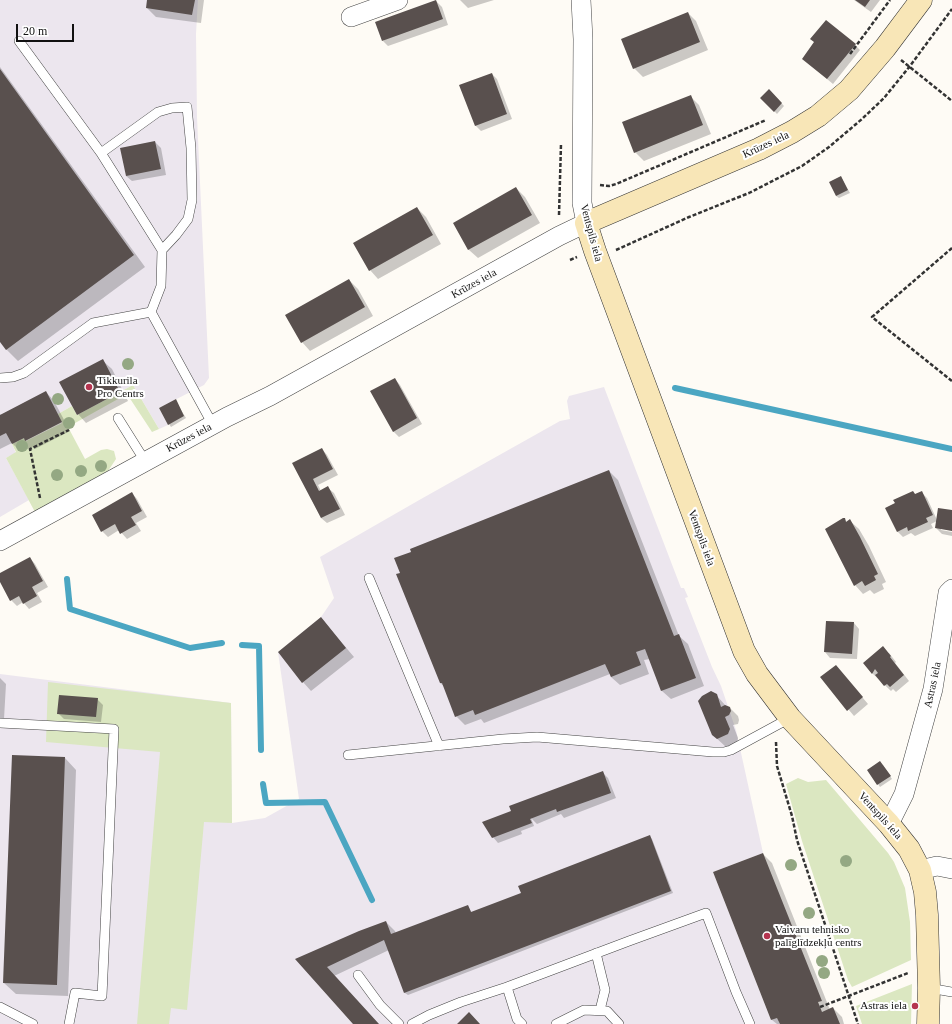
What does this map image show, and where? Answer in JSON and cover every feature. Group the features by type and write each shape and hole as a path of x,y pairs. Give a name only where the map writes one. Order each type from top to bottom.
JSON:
{"street":[{"path":"351,17 398,0"},
{"name":"Ventspils iela","path":"581,0 583,39 582,203 586,223 600,266 744,651 757,674 790,718 889,824 909,849 920,870 925,892 927,915 929,965 928,1024"},
{"name":"Krūzes iela","path":"0,542 227,417 270,396 559,236 759,149 792,132 818,116 848,90 885,48 921,0"},
{"name":"Astras iela","path":"889,824 904,794 933,689 948,593 952,589"},
{"path":"920,870 938,866 952,869"}],"lane":[{"path":"19,40 101,153 162,250 161,286 151,312 213,425"},
{"path":"101,153 158,112 172,108 187,107 191,148 192,200 188,219 162,250"},
{"path":"0,378 13,377 24,373 93,323 151,312"},
{"path":"118,418 145,462"},
{"path":"369,578 439,746"},
{"path":"348,755 503,739 537,737 724,752 731,750 790,718"},
{"path":"0,723 114,729 102,996 75,993 69,1024"},
{"path":"412,1024 461,1002 507,987 706,913 736,992 750,1024"},
{"path":"596,953 605,990 600,1010"},
{"path":"358,975 380,1005 399,1024"},
{"path":"507,987 517,1019 522,1024"},
{"path":"929,988 952,992"},
{"path":"0,1007 33,1024"},
{"path":"556,1024 584,1010 606,1011 619,1024"}],"path":[{"path":"849,56 890,0"},
{"path":"885,48 910,66 952,101"},
{"path":"600,185 609,186 616,184 769,119"},
{"path":"559,236 562,139"},
{"path":"952,248 872,317 952,381"},
{"path":"41,502 30,449 69,430"},
{"path":"776,740 777,766 792,816 797,840 858,1024"},
{"path":"820,1007 929,965"}],"shaded area":[{"path":"0,0 198,0 196,34 197,117 209,378 204,385 159,408 168,425 159,429 133,385 77,415 72,406 58,414 62,422 25,441 12,444 16,453 6,458 29,500 0,517"},
{"path":"604,387 681,588 684,588 688,597 685,598 721,686 736,730 763,853 713,872 771,1020 777,1018 780,1024 0,1024 0,674 231,703 232,823 265,818 299,799 278,652 321,617 334,598 320,557 560,421 570,419 567,401 569,396"}],"green space":[{"path":"133,385 159,429 152,432 127,394 68,427 85,459 101,450 107,449 114,451 116,459 108,471 35,512 6,458 16,452 12,444 24,438 26,441 62,423 58,414 72,406 77,415"},
{"path":"48,682 231,703 232,823 204,822 187,1010 171,1008 169,1024 137,1024 160,752 46,742"},
{"path":"798,778 808,782 826,780 888,853 894,862 905,888 910,922 911,960 852,987 848,980 802,841 786,784"},
{"path":"912,984 911,1024 862,1024 856,1006"}],"building":[{"path":"147,0 195,0 192,15 146,8"},
{"path":"436,0 443,19 382,41 375,22"},
{"path":"855,0 870,0 865,7"},
{"path":"688,12 700,42 633,69 621,39"},
{"path":"826,20 856,44 827,79 802,59 814,42 810,39"},
{"path":"0,69 134,255 6,350 0,342"},
{"path":"492,73 507,114 475,126 459,85"},
{"path":"769,89 782,103 774,112 760,98"},
{"path":"691,95 703,125 634,153 622,122"},
{"path":"155,141 161,169 126,176 120,148"},
{"path":"841,176 848,190 836,196 829,182"},
{"path":"516,187 532,215 468,250 453,223"},
{"path":"417,207 433,235 369,271 353,243"},
{"path":"349,279 365,307 301,343 285,315"},
{"name":"Tikkurila Pro Centrs","path":"103,359 120,392 77,415 59,382"},
{"path":"395,378 417,418 393,432 370,391"},
{"path":"46,391 62,422 25,441 24,438 12,444 6,433 0,436 0,415"},
{"path":"176,399 184,416 168,425 159,408"},
{"path":"322,448 333,469 313,479 319,491 328,486 340,509 321,518 292,463"},
{"path":"609,470 674,636 679,634 696,678 661,691 645,649 636,652 641,665 611,677 605,664 475,715 473,710 455,717 396,574 400,573 394,558 411,552 410,549"},
{"path":"913,491 915,494 922,491 933,515 926,518 928,522 908,531 907,527 897,532 885,508 895,503 893,500"},
{"path":"132,492 142,511 131,517 136,525 120,534 115,524 101,532 92,515"},
{"path":"938,508 952,510 952,531 935,528"},
{"path":"845,518 846,522 850,519 878,574 874,576 876,580 865,586 862,581 854,586 825,529"},
{"path":"30,557 43,581 32,587 37,596 23,604 19,596 10,601 0,582 0,573"},
{"path":"321,617 346,648 302,683 278,652"},
{"path":"826,621 854,622 852,654 824,652"},
{"path":"883,646 904,675 890,687 887,684 884,686 875,675 878,673 875,669 872,674 863,663"},
{"path":"836,665 863,697 847,711 820,677"},
{"path":"711,691 717,694 721,707 725,705 730,707 731,711 729,715 725,717 730,729 728,734 717,739 712,735 698,701 702,696"},
{"path":"59,695 98,698 96,717 57,714"},
{"path":"12,755 65,757 57,985 3,983"},
{"path":"880,761 891,776 877,785 867,770"},
{"path":"603,771 611,793 557,812 556,809 530,819 532,823 492,838 482,822 511,811 509,806"},
{"path":"650,835 671,891 404,993 384,940 327,967 379,1024 353,1024 295,959 386,921 391,934 468,905 471,912 521,893 518,886"},
{"name":"Vaivaru tehnisko palīglīdzekļu centrs","path":"763,853 822,1001 818,1002 822,1012 833,1007 840,1024 780,1024 777,1018 771,1020 713,872"},
{"path":"469,1012 480,1024 457,1024"}],"waterway":[{"path":"675,388 952,449"},
{"path":"67,579 70,609 190,648 222,643"},
{"path":"242,645 259,646 261,750"},
{"path":"263,784 266,803 325,802 372,900"}],"place":[{"name":"Tikkurila Pro Centrs","path":"89,387"},
{"name":"Vaivaru tehnisko palīglīdzekļu centrs","path":"767,936"},
{"name":"Astras iela","path":"915,1006"}]}
